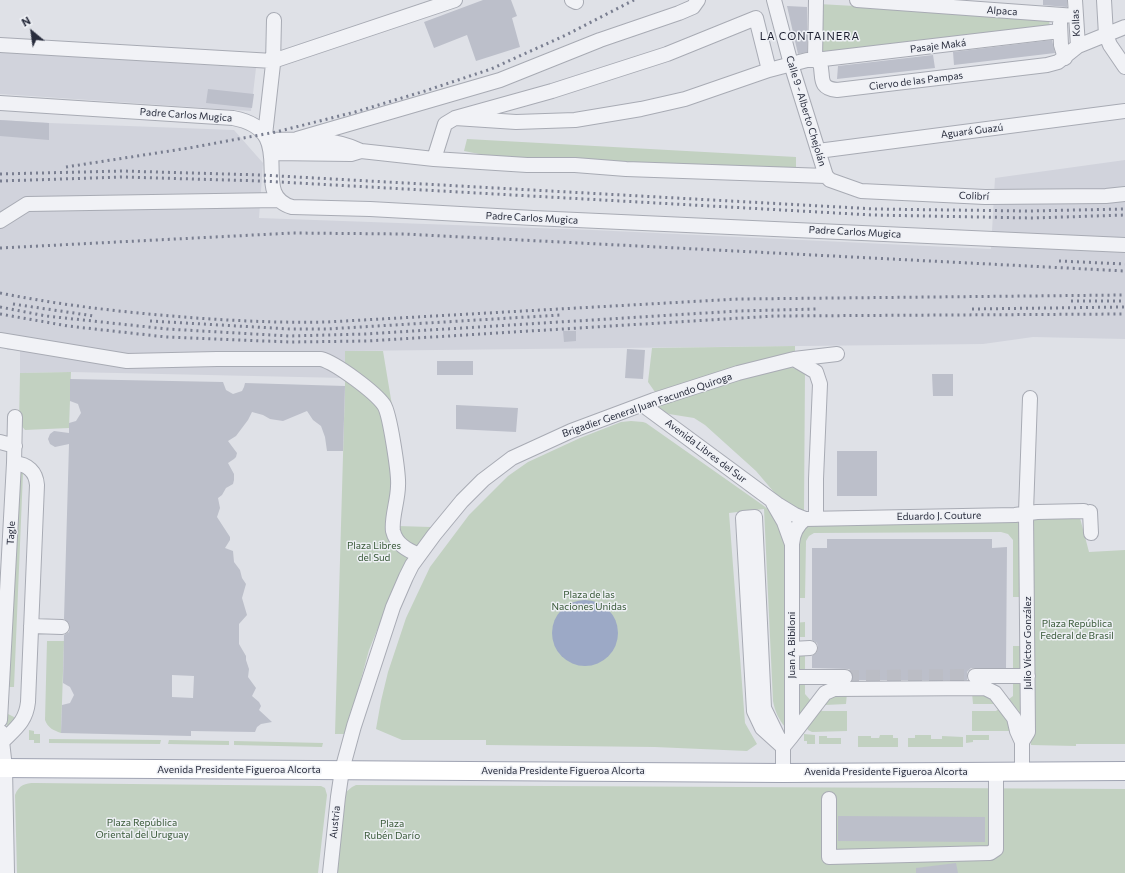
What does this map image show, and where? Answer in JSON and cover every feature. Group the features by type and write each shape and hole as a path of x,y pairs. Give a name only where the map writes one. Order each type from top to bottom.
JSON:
{"main road":[{"name":"Avenida Presidente Figueroa Alcorta","path":"2,768 783,773 1125,771"}],"street":[{"path":"0,45 273,61 455,0"},
{"path":"297,139 500,80 600,40 679,13 693,7 698,0"},
{"name":"Calle 9 - Alberto Chejolán","path":"774,0 791,64 826,176"},
{"path":"455,118 516,122 575,120 641,109 684,99 769,70 807,60 815,60 816,0"},
{"name":"Alpaca","path":"863,0 972,4 1076,16"},
{"name":"Kollas","path":"1075,0 1078,46"},
{"path":"1104,0 1106,35 1114,51 1125,67"},
{"path":"1059,15 1061,45 1065,58"},
{"path":"434,159 445,124 455,118 552,91 667,54 756,18 769,70"},
{"path":"0,221 27,204 278,200 273,189 272,154 266,138 273,61 274,20"},
{"path":"1078,46 1093,38 1106,35 1125,26"},
{"name":"Pasaje Maká","path":"815,60 1060,32"},
{"name":"Ciervo de las Pampas","path":"815,60 820,63 822,79 826,87 837,90 1046,65 1058,62 1065,58 1078,46"},
{"name":"Padre Carlos Mugica","path":"0,103 233,118 251,123 258,128 266,138"},
{"name":"Aguará Guazú","path":"818,151 1125,111"},
{"path":"266,138 322,140 351,146 362,151 434,159 527,165 575,165 626,169 826,176"},
{"path":"272,154 350,154 362,151"},
{"name":"Colibrí","path":"826,176 830,180 861,191 985,197 1106,196 1125,194"},
{"name":"Padre Carlos Mugica","path":"278,200 286,205 302,208 370,209 533,218 1125,245"},
{"path":"0,340 127,362 321,359 331,363 370,391 386,409 390,422 398,485 396,507 392,522 393,532 398,542 407,550 418,555"},
{"name":"Brigadier General Juan Facundo Quiroga","path":"342,770 356,719 393,607 406,577 418,555 462,502 484,480 512,458 571,431 643,404 738,373 794,359 837,354"},
{"path":"794,359 816,372 820,384 816,479 811,518"},
{"name":"Julio Víctor González","path":"1022,771 1022,742 1028,732 1026,512 1030,398"},
{"name":"Avenida Libres del Sur","path":"643,404 769,498 790,512 811,518"},
{"name":"Tagle","path":"0,720 15,446 15,417"},
{"path":"0,442 15,446"},
{"path":"3,741 23,720 27,713 31,626 36,481 35,475 29,468 14,462"},
{"name":"Avenida Libres del Sur","path":"769,498 784,522 792,544"},
{"name":"Eduardo J. Couture","path":"811,518 1015,515 1026,512 1082,511 1091,533"},
{"path":"783,747 762,728 754,711 743,518 755,516 764,708 783,747 783,773"},
{"name":"Juan A. Bibiloni","path":"792,736 792,544 794,532 797,527 811,518"},
{"path":"31,626 62,627"},
{"path":"792,644 810,644"},
{"path":"975,676 1028,676"},
{"path":"792,677 845,677"},
{"path":"783,747 825,693 834,689 985,688 994,693 1014,718 1017,731 1022,742"},
{"path":"2,700 3,706 6,710 17,714 26,707 28,702"},
{"path":"0,726 3,741 2,768 7,873"},
{"name":"Austria","path":"330,873 342,770"},
{"path":"828,799 829,856 990,853 996,849 996,772"}],"shaded area":[{"path":"0,52 256,68 251,111 0,94"},
{"path":"0,120 234,130 263,163 259,218 593,230 991,249 995,178 1125,160 1125,339 1033,337 983,344 345,351 345,378 71,372 20,373 20,350 7,350 7,346 0,345"}],"green space":[{"path":"819,4 1049,17 1050,32 822,54"},
{"path":"467,139 796,157 796,171 489,156 464,151"},
{"path":"795,346 795,354 732,368 655,392 648,382 652,348"},
{"name":"Plaza Libres del Sud","path":"345,351 383,351 405,484 397,526 431,527 405,564 391,593 369,650 346,734 335,734 345,386"},
{"path":"771,367 793,368 805,372 804,510 793,510 785,505 756,471 705,425 694,418 669,414 653,403"},
{"path":"71,372 69,428 25,430 19,423 20,373"},
{"name":"Plaza de las Naciones Unidas","path":"631,421 646,423 772,513 785,539 786,728 778,716 773,701 764,509 729,513 745,723 757,744 747,751 655,747 486,745 486,740 402,740 376,729 388,672 406,618 430,567 469,515 508,476 528,462 580,438 621,422"},
{"path":"16,473 23,473 14,687 7,687"},
{"name":"Plaza República Federal de Brasil","path":"1028,516 1080,518 1089,552 1125,550 1125,744 1076,744 1076,746 1031,745"},
{"path":"1015,521 1021,524 1024,597 1013,597 1013,540 1008,534 1001,532 814,533 809,536 806,541 805,598 794,598 795,544 806,525"},
{"path":"805,622 805,637 795,637 794,623"},
{"path":"47,641 64,641 61,733 51,728 45,720"},
{"path":"1013,646 1021,646 1020,669 1013,673"},
{"path":"794,652 805,652 805,674 797,671"},
{"path":"1013,678 1021,684 1021,714 1009,699 1013,696"},
{"path":"805,679 805,694 812,702 798,718 795,686"},
{"path":"847,693 846,704 825,705 828,696"},
{"path":"972,693 985,693 996,702 994,704 973,704"},
{"path":"819,708 822,711 847,711 847,731 812,732 808,730 806,727"},
{"path":"1000,708 1012,722 1011,730 972,731 972,711 996,711"},
{"path":"8,714 16,718 6,732"},
{"path":"29,730 34,731 34,734 40,734 40,743 34,743 34,740 29,740"},
{"path":"804,734 815,735 815,744 807,744 807,741 804,741"},
{"path":"880,735 893,735 893,738 898,738 898,747 858,747 858,736 871,736 871,738 879,738"},
{"path":"915,735 931,735 931,739 942,739 942,736 963,737 963,747 908,747 908,738 915,738"},
{"path":"966,735 989,735 989,740 973,740 973,742 966,743"},
{"path":"819,736 827,736 827,738 841,738 841,744 819,744"},
{"path":"49,739 161,740 160,744 49,743"},
{"path":"169,740 229,741 229,745 168,744"},
{"path":"234,741 323,743 322,747 234,745"},
{"name":"Plaza República Oriental del Uruguay","path":"35,783 321,786 325,788 327,795 318,873 17,873 15,795 18,789 23,785"},
{"name":"Plaza Rubén Darío","path":"356,785 1125,789 1125,873 337,873 346,792"}],"water":[{"path":"579,600 591,600 598,602 609,609 616,620 618,633 616,646 609,657 598,664 591,666 579,666 572,664 561,657 554,646 552,639 552,627 554,620 561,609 572,602"}],"building":[{"path":"483,0 511,0 517,16 512,18 520,47 476,61 467,35 434,48 424,22"},
{"path":"1043,0 1067,0 1067,7 1043,5"},
{"path":"787,6 807,7 807,52 798,54"},
{"path":"1052,40 1055,53 954,65 953,52"},
{"path":"933,55 935,68 837,79 838,66"},
{"path":"208,89 254,94 252,108 206,103"},
{"path":"0,120 49,123 49,140 0,136"},
{"path":"563,331 576,331 576,341 564,342"},
{"path":"627,349 645,350 643,379 625,378"},
{"path":"437,361 473,361 473,375 437,375"},
{"path":"932,374 953,374 953,396 933,396"},
{"path":"70,379 223,382 226,390 233,394 242,391 245,383 345,386 343,451 327,451 325,437 321,426 313,420 307,411 283,421 270,419 252,412 236,436 228,441 237,453 236,457 228,463 234,474 234,480 233,484 226,488 222,495 218,498 220,508 217,517 230,537 230,540 225,548 233,551 234,562 240,570 242,578 246,584 242,598 247,615 239,624 239,644 246,656 249,669 248,677 256,688 252,696 261,706 259,710 272,722 261,724 257,727 255,732 191,731 191,736 61,733 62,705 70,703 74,695 70,687 63,683 64,635 69,632 70,627 69,623 64,619 69,444 55,447 50,444 48,439 50,434 54,431 69,433 69,423 76,421 81,413 78,404 70,401","holes":["172,675 194,676 193,698 172,697"]},
{"path":"456,405 518,408 516,432 456,429"},
{"path":"837,451 877,451 877,496 837,496"},
{"path":"827,539 992,539 992,548 1007,547 1006,668 971,668 967,672 967,680 853,680 853,673 849,669 812,668 812,656 817,652 818,648 817,643 812,640 812,548 827,548"},
{"path":"838,816 985,817 985,842 838,841"},
{"path":"956,863 958,873 916,873 916,868"}],"tunnel":[{"path":"845,677 975,676"}],"railway":[{"path":"66,167 189,148 276,132 355,112 491,69 566,35 634,0"},
{"path":"0,174 122,171 261,175 875,209 1027,211 1125,209"},
{"path":"0,181 123,177 262,181 872,215 1033,218 1125,215"},
{"path":"0,248 293,233 404,234 1125,271"},
{"path":"1059,261 1125,264"},
{"path":"0,293 24,298 147,314 262,322 327,322 738,299 1125,295"},
{"path":"1071,301 1125,301"},
{"path":"13,304 94,316"},
{"path":"0,307 46,316 167,329 289,336 365,334 738,311 818,309"},
{"path":"972,309 1125,307"},
{"path":"0,314 68,326 166,337 290,342 367,341 774,316 1125,314"},
{"path":"150,321 290,329 327,329 561,315"}],"district":[{"name":"LA CONTAINERA","path":"810,36"}]}
